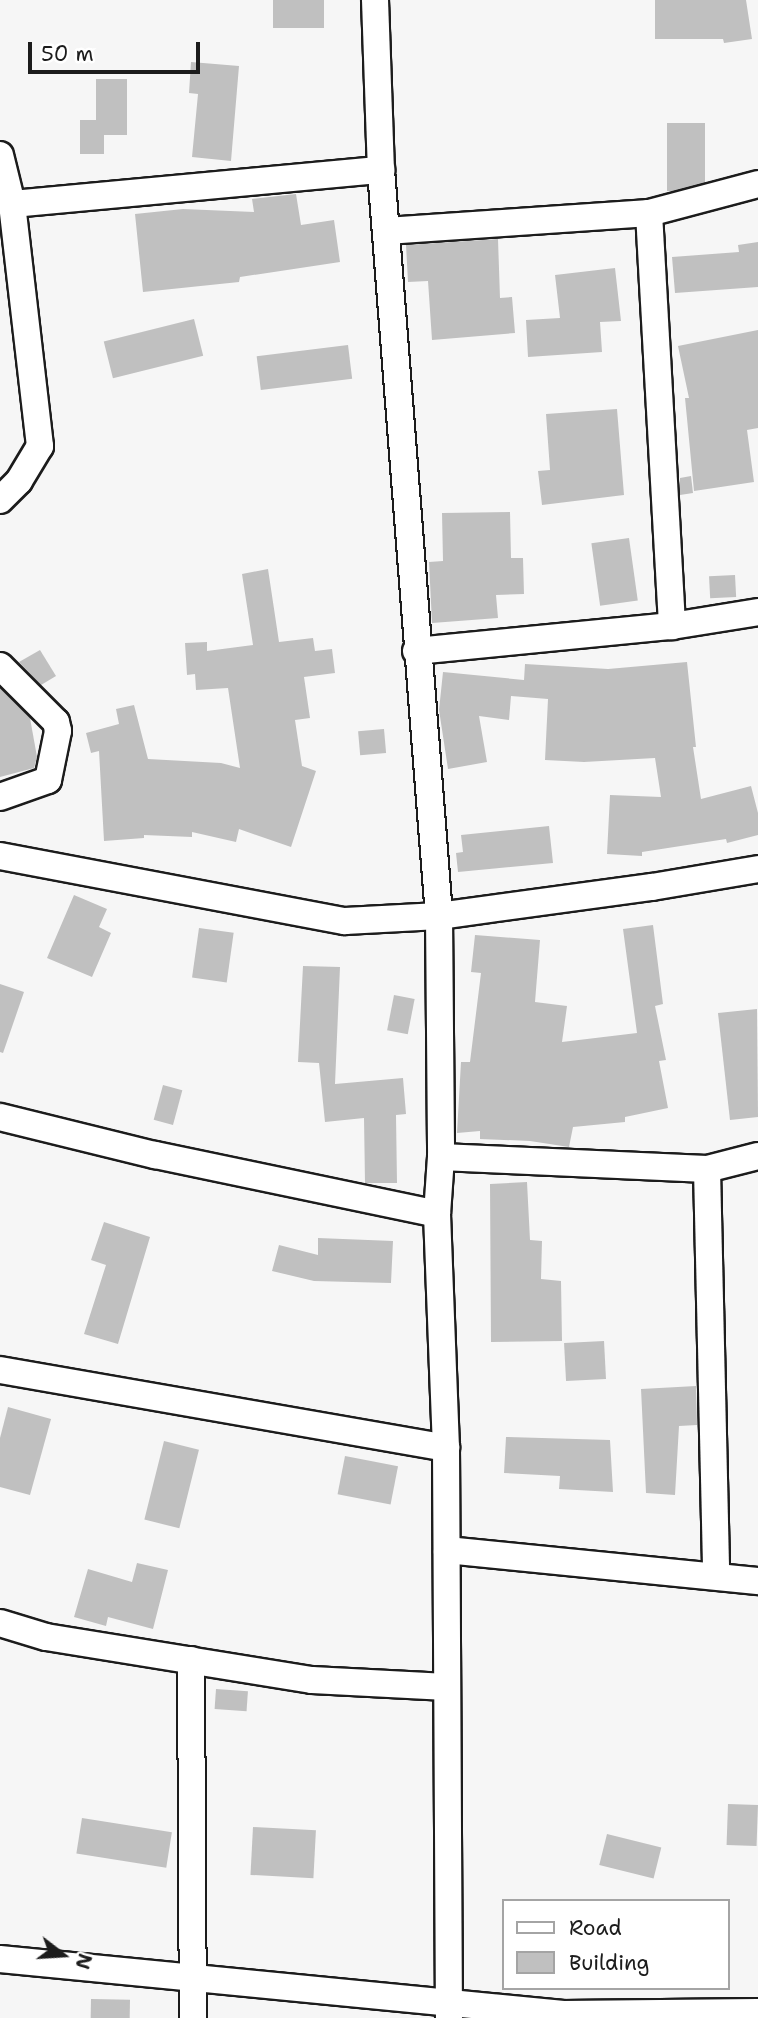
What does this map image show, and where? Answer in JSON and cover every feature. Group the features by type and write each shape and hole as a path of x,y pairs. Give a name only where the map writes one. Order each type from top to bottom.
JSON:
{"street":[{"path":"374,0 381,170 416,652 439,916 442,1157 437,1214 446,1448 449,2011"},
{"path":"0,155 12,204 40,446 19,481 0,500"},
{"path":"12,204 381,170"},
{"path":"386,231 649,213 758,184"},
{"path":"649,213 672,626"},
{"path":"416,652 672,626 758,612"},
{"path":"0,666 56,722 58,731 48,780 0,797"},
{"path":"0,856 345,920 439,916 652,887 758,869"},
{"path":"0,1117 155,1155 437,1214"},
{"path":"442,1157 707,1169 758,1156"},
{"path":"707,1169 716,1576"},
{"path":"0,1370 446,1448"},
{"path":"447,1550 758,1581"},
{"path":"0,1623 46,1637 312,1680 447,1687"},
{"path":"191,1660 193,2018"},
{"path":"0,1959 192,1978 449,2011 703,2015 758,2012"}],"building":[{"path":"273,0 324,0 324,28 273,28"},
{"path":"655,0 746,0 752,39 724,43 723,39 655,39"},
{"path":"191,62 239,66 231,161 192,157 198,94 189,93"},
{"path":"96,79 127,79 127,135 104,135 104,154 80,154 80,120 96,120"},
{"path":"667,123 705,123 705,191 667,191"},
{"path":"296,194 301,225 334,220 340,262 240,277 239,282 143,292 135,214 183,209 254,212 252,199"},
{"path":"498,239 500,298 512,297 515,333 432,340 428,281 408,282 406,245"},
{"path":"758,242 758,287 675,293 672,257 739,252 738,245"},
{"path":"615,268 621,321 600,322 602,352 528,357 526,320 560,318 555,275"},
{"path":"194,319 203,356 113,378 104,341"},
{"path":"758,330 758,428 747,430 754,482 694,491 685,398 689,398 678,346"},
{"path":"348,345 352,379 261,390 257,356"},
{"path":"617,409 624,495 542,505 538,471 550,470 546,414"},
{"path":"691,476 693,493 680,495 680,478"},
{"path":"510,512 511,558 523,558 524,594 496,595 498,618 432,623 429,562 443,561 442,513"},
{"path":"629,538 638,600 600,606 591,543"},
{"path":"268,569 279,642 313,638 315,651 332,649 335,673 304,677 310,718 295,720 302,766 316,771 291,847 239,829 236,842 192,832 192,837 144,835 144,838 104,841 99,751 91,753 86,733 119,724 116,709 134,705 148,759 221,763 240,768 228,688 196,690 195,674 187,675 185,643 207,642 207,651 253,645 242,574"},
{"path":"735,575 736,597 710,598 709,576"},
{"path":"40,650 56,676 41,685 19,662"},
{"path":"687,662 696,747 693,747 701,799 751,786 758,813 758,835 727,843 726,839 642,852 642,856 607,854 610,795 661,797 655,758 584,762 545,760 548,699 511,696 509,720 479,716 487,762 448,769 439,710 443,672 524,680 525,664 608,669"},
{"path":"0,688 30,718 37,757 34,768 0,777"},
{"path":"384,729 386,753 360,755 358,731"},
{"path":"549,826 553,863 458,872 456,853 463,852 461,835"},
{"path":"74,895 107,909 99,927 111,933 92,977 47,958"},
{"path":"653,925 663,1004 655,1006 666,1060 659,1061 668,1108 625,1117 625,1122 573,1127 569,1147 530,1141 480,1139 480,1131 457,1133 461,1062 470,1062 481,973 471,972 475,935 540,940 535,1002 567,1006 562,1042 637,1033 623,929"},
{"path":"199,928 234,933 227,982 192,978"},
{"path":"303,966 340,967 335,1084 403,1078 406,1114 396,1115 397,1183 365,1183 364,1118 325,1122 319,1063 298,1062"},
{"path":"0,984 24,992 3,1053 0,1052"},
{"path":"394,995 415,999 408,1034 387,1030"},
{"path":"757,1009 758,1117 730,1120 718,1013"},
{"path":"163,1085 182,1090 173,1125 154,1120"},
{"path":"527,1182 530,1240 542,1241 541,1279 561,1281 562,1341 491,1342 490,1184"},
{"path":"104,1222 150,1237 118,1344 84,1334 106,1265 91,1260"},
{"path":"318,1238 393,1241 391,1283 314,1281 272,1271 279,1245 318,1255"},
{"path":"604,1341 606,1379 566,1381 564,1343"},
{"path":"696,1386 697,1425 679,1426 675,1495 646,1493 641,1389"},
{"path":"8,1407 51,1419 30,1495 0,1487 0,1438"},
{"path":"506,1437 610,1440 613,1492 559,1489 560,1476 504,1473"},
{"path":"164,1441 199,1450 179,1528 144,1520"},
{"path":"345,1456 398,1466 391,1505 338,1494"},
{"path":"137,1563 168,1570 153,1629 108,1617 106,1626 74,1617 88,1569 132,1582"},
{"path":"216,1689 248,1691 247,1711 215,1709"},
{"path":"728,1804 758,1805 757,1846 727,1845"},
{"path":"82,1818 172,1832 166,1868 76,1854"},
{"path":"253,1827 316,1830 313,1878 250,1875"},
{"path":"607,1834 661,1848 654,1879 599,1865"},
{"path":"91,1999 130,2000 130,2018 91,2018"}]}
